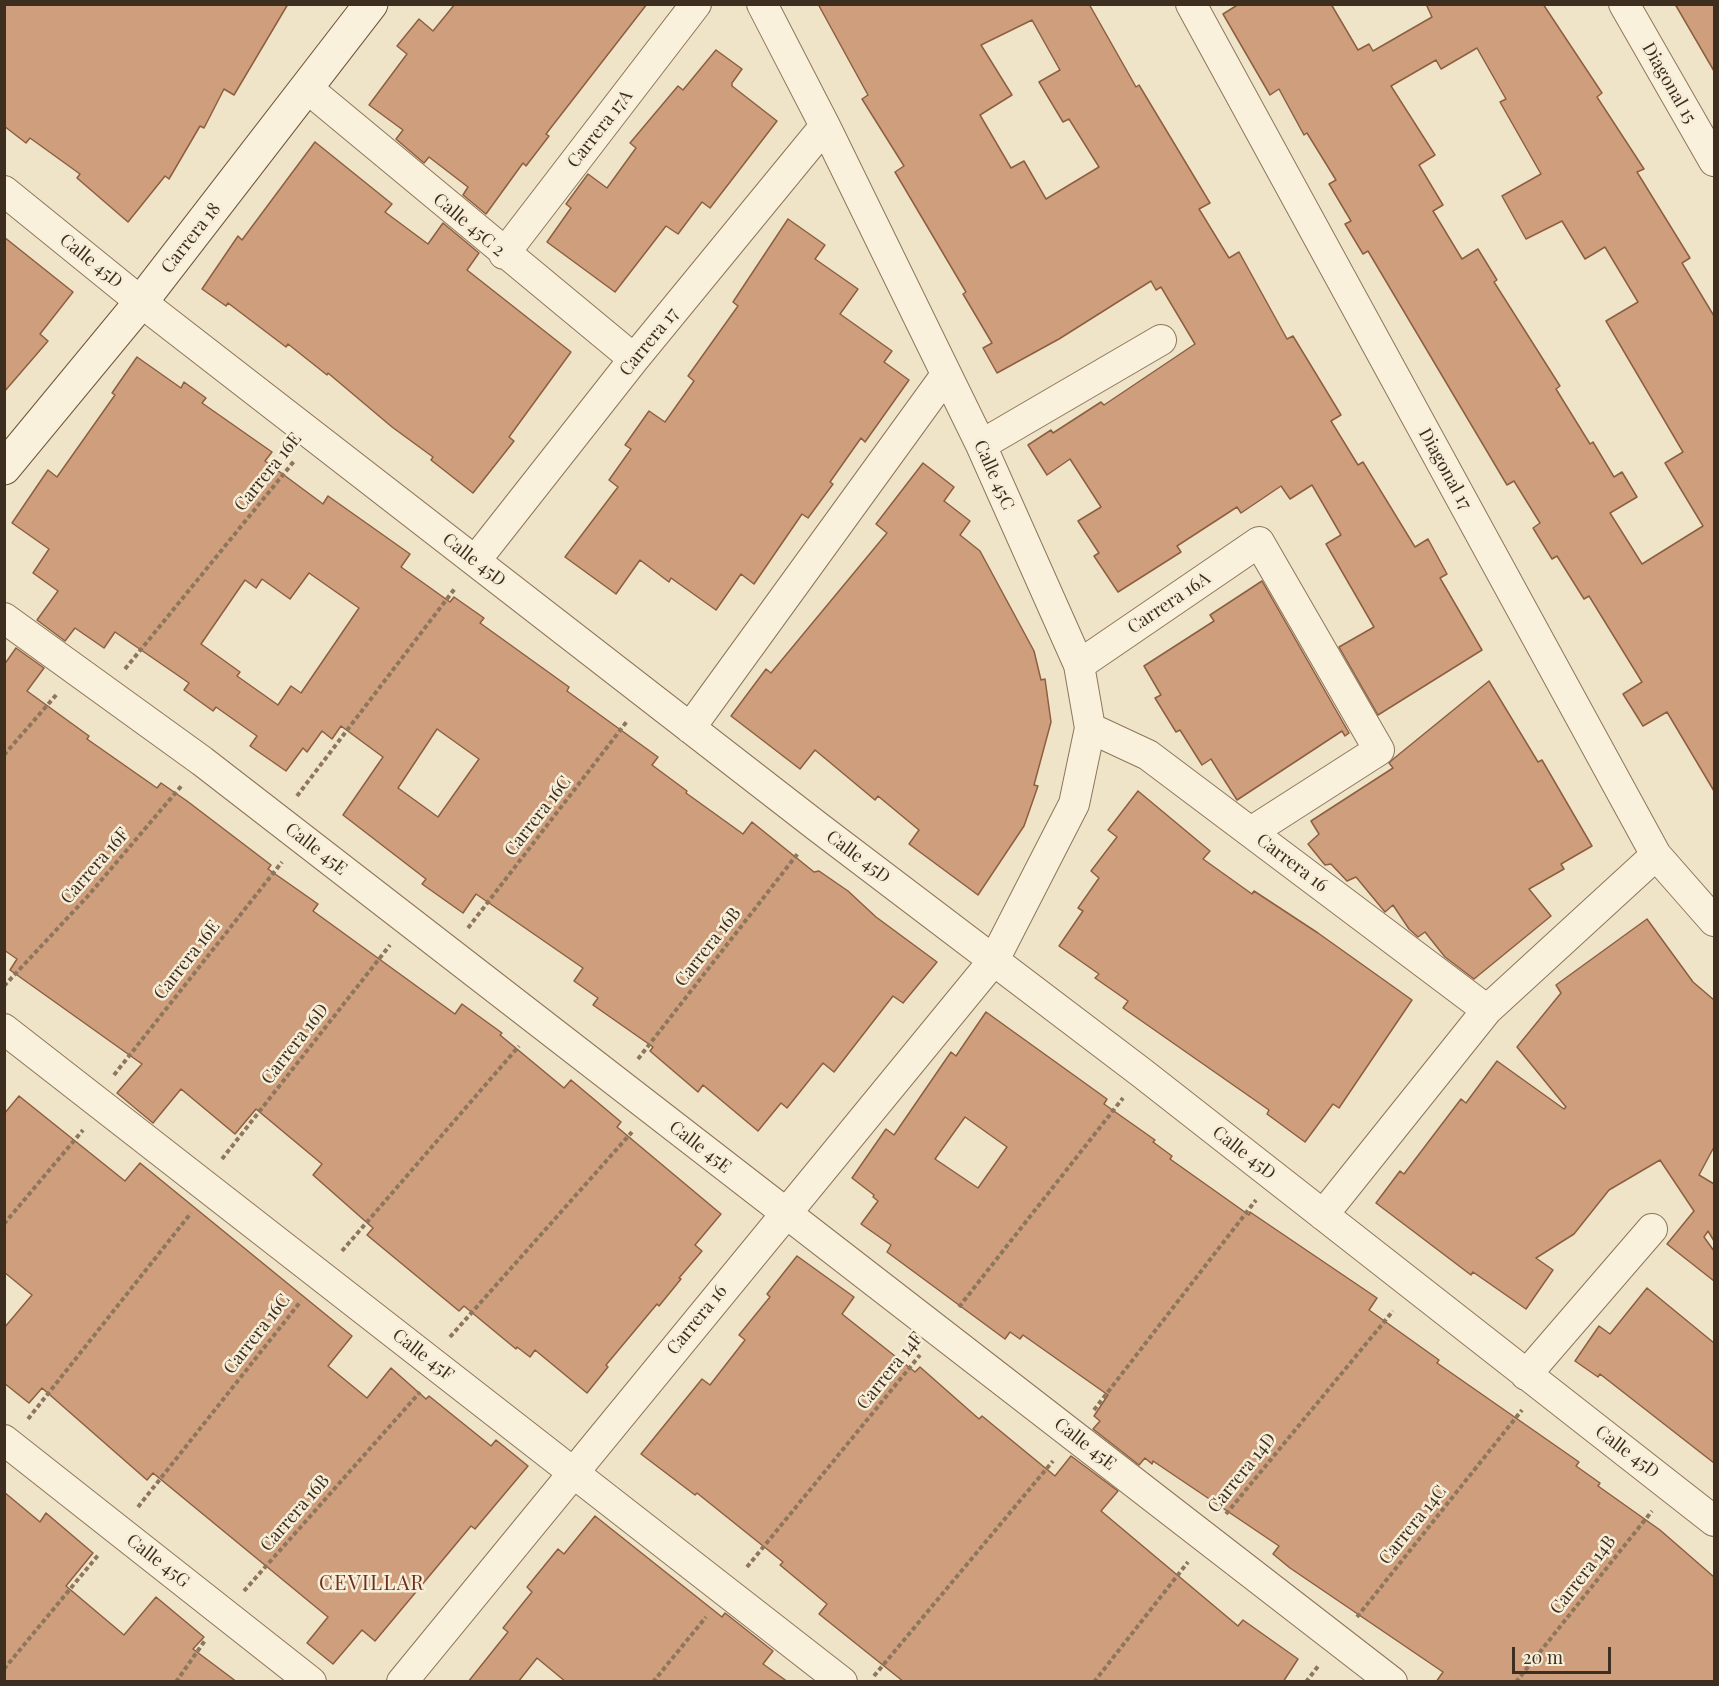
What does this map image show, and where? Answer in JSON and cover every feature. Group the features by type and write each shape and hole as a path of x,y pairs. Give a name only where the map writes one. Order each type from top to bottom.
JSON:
{"street":[{"name":"Carrera 18","path":"4,468 141,302 370,4"},
{"name":"Carrera 17A","path":"504,254 696,4"},
{"name":"Calle 45C","path":"762,4 825,126 981,445 1079,664 1090,728 1074,804 994,960"},
{"name":"Diagonal 17","path":"1191,4 1656,855 1714,921"},
{"name":"Diagonal 15","path":"1624,4 1714,161"},
{"name":"Calle 45C 2","path":"307,88 504,254 634,359"},
{"name":"Carrera 17","path":"475,561 634,359 825,126"},
{"name":"Calle 45D","path":"4,191 141,302 818,827 1142,1073 1714,1521"},
{"path":"981,445 1161,340"},
{"path":"690,728 946,375"},
{"name":"Carrera 16A","path":"1079,664 1259,542 1379,750 1251,832"},
{"name":"Calle 45E","path":"4,618 202,761 1392,1682"},
{"name":"Carrera 16","path":"1090,728 1148,755 1487,1011"},
{"path":"1323,1215 1487,1011 1656,855"},
{"name":"Carrera 16","path":"402,1682 994,960"},
{"name":"Calle 45F","path":"4,1029 842,1682"},
{"path":"1533,1381 1652,1229"},
{"name":"Calle 45G","path":"6,1442 311,1682"}],"path":[{"name":"Carrera 16E","path":"106,693 315,435"},
{"path":"289,829 475,561"},
{"path":"4,755 76,671"},
{"name":"Carrera 16C","path":"449,952 648,695"},
{"name":"Carrera 16F","path":"4,986 87,897 202,761"},
{"name":"Carrera 16B","path":"619,1084 818,827"},
{"name":"Carrera 16E","path":"4,1224 99,1103 289,829"},
{"name":"Carrera 16D","path":"6,1442 207,1186 409,921"},
{"name":"Carrera 16C","path":"4,1669 119,1530 321,1276 539,1022"},
{"name":"Carrera 14F","path":"653,1682 939,1331 1142,1073"},
{"name":"Carrera 16B","path":"176,1682 225,1613 652,1109"},
{"name":"Carrera 14D","path":"1094,1682 1206,1538 1414,1285"},
{"name":"Carrera 14C","path":"1306,1682 1533,1381"},
{"name":"Carrera 14B","path":"1516,1682 1671,1486"}],"building":[{"path":"4,4 288,4 234,95 224,89 204,128 200,126 169,179 165,176 128,222 77,178 80,174 30,138 26,143 4,126"},
{"path":"455,4 647,4 546,134 549,136 526,166 523,163 486,214 463,195 468,187 429,157 424,163 396,139 403,130 369,105 407,54 397,46 419,19 433,31"},
{"path":"818,4 1089,4 1136,87 1139,85 1210,203 1199,209 1229,258 1239,252 1287,339 1293,336 1341,415 1331,421 1358,465 1363,462 1415,547 1428,539 1447,574 1440,578 1482,650 1378,715 1339,647 1374,627 1326,544 1341,535 1312,485 1290,499 1281,486 1241,513 1237,507 1177,546 1181,552 1118,592 1094,556 1099,553 1078,521 1101,507 1070,459 1047,475 1028,445 1051,430 1053,433 1101,402 1104,405 1195,344 1161,287 1156,290 1151,281 1059,339 997,373 983,348 992,343 963,294 966,292 895,172 904,166 862,99 868,95","holes":["1032,20 1060,70 1039,82 1063,122 1069,119 1099,167 1046,199 1024,161 1011,168 980,115 1012,95 981,45"]},
{"path":"1239,4 1331,4 1358,50 1369,44 1373,51 1432,17 1426,4 1543,4 1602,93 1597,97 1644,169 1637,172 1690,258 1682,263 1714,316 1714,791 1667,712 1643,726 1623,694 1642,682 1589,596 1584,599 1557,556 1552,559 1533,528 1540,523 1514,481 1507,485 1368,251 1363,254 1345,224 1351,221 1329,184 1336,180 1307,133 1304,135 1279,89 1270,95 1223,14","holes":["1477,48 1506,99 1500,102 1541,174 1502,196 1526,239 1562,221 1585,259 1605,247 1638,302 1606,321 1683,452 1665,463 1703,526 1642,564 1610,513 1637,497 1622,472 1614,477 1593,442 1590,444 1556,389 1560,386 1494,282 1497,280 1478,249 1462,259 1433,211 1443,205 1419,165 1435,155 1391,86 1436,60 1441,69"]},
{"path":"1675,4 1714,4 1714,71"},
{"path":"716,50 742,69 732,86 777,121 710,208 702,202 678,234 666,226 615,292 547,242 571,208 566,204 588,174 607,188 636,148 630,143 678,86 683,90"},
{"path":"315,142 392,204 385,212 428,244 443,223 479,253 467,270 571,352 509,437 514,441 473,493 431,460 433,457 392,427 328,373 327,375 288,344 286,347 228,303 226,306 202,289 238,236 242,240"},
{"path":"788,219 825,245 815,259 858,289 840,314 892,351 884,362 909,380 865,442 861,438 830,482 833,484 808,518 802,514 754,584 741,574 716,610 671,578 669,582 640,560 616,594 565,557 618,487 609,480 631,449 625,445 649,411 665,422 694,381 688,376 738,306 733,302"},
{"path":"4,237 73,292 40,334 48,341 4,392"},
{"path":"137,357 181,388 184,382 206,398 202,403 272,452 265,461 323,504 328,496 410,554 401,567 450,602 454,597 484,618 480,623 569,687 567,691 658,757 652,765 687,791 686,793 743,834 752,822 814,872 819,871 848,891 876,917 937,962 903,1003 893,996 834,1072 823,1063 787,1108 781,1103 758,1131 703,1085 698,1092 650,1051 653,1047 593,1005 598,998 574,981 583,968 476,894 463,913 422,884 426,879 343,815 383,757 341,726 332,739 322,731 307,752 303,748 286,771 250,746 257,736 216,707 213,711 184,690 189,683 115,632 104,648 75,628 65,641 37,620 58,591 33,573 49,549 12,523 48,470 57,477 115,395 112,393","holes":["309,573 359,608 301,693 291,686 278,705 237,676 240,672 201,644 245,580 256,588 262,579 290,599","437,729 479,759 438,817 398,788"]},
{"path":"923,463 954,487 944,501 970,521 960,535 980,551 1034,651 1041,680 1045,679 1051,722 1034,785 1038,786 1024,826 978,895 909,844 919,830 878,796 875,800 815,750 800,769 731,716 766,669 771,673 887,533 876,524"},
{"path":"1262,581 1349,733 1345,736 1342,731 1237,800 1211,759 1202,765 1180,730 1176,732 1155,698 1161,695 1144,666 1214,621 1210,615"},
{"path":"16,648 44,668 27,691 89,736 87,739 157,788 161,783 187,801 271,865 268,869 318,904 313,911 455,1014 462,1004 502,1033 500,1035 564,1088 571,1080 621,1122 617,1127 721,1214 695,1245 702,1251 659,1306 657,1304 606,1365 608,1367 587,1393 535,1350 530,1357 517,1347 516,1349 464,1306 459,1311 367,1235 373,1228 313,1175 322,1164 256,1109 235,1134 181,1089 153,1123 117,1093 142,1064 10,970 17,959 4,950 4,665"},
{"path":"1489,681 1538,762 1542,760 1592,846 1561,864 1564,869 1529,889 1551,916 1474,979 1445,957 1425,932 1418,937 1409,929 1393,905 1385,912 1356,877 1347,881 1331,864 1325,865 1308,844 1319,834 1311,821 1393,768 1389,763 1392,760"},
{"path":"1138,791 1210,851 1203,859 1252,894 1254,891 1318,933 1412,1000 1339,1108 1333,1104 1305,1142 1267,1114 1269,1110 1123,1008 1128,1001 1095,978 1099,974 1059,946 1083,911 1078,908 1099,878 1091,871 1117,837 1108,830"},
{"path":"1647,919 1693,982 1714,1000 1714,1147 1699,1175 1714,1184 1714,1241 1708,1231 1704,1237 1714,1251 1714,1281 1667,1244 1694,1211 1660,1160 1609,1190 1574,1234 1536,1258 1553,1270 1526,1309 1473,1272 1471,1275 1376,1203 1400,1171 1404,1174 1461,1099 1466,1103 1497,1061 1564,1109 1566,1107 1517,1047 1561,993 1556,985"},
{"path":"986,1012 1107,1099 1104,1104 1155,1140 1153,1142 1172,1156 1170,1159 1249,1215 1250,1212 1377,1298 1369,1310 1439,1360 1437,1363 1579,1462 1576,1466 1600,1483 1598,1486 1660,1530 1714,1577 1714,1682 1436,1682 1443,1672 1290,1568 1273,1554 1279,1546 1153,1461 1152,1464 1145,1458 1139,1465 1093,1429 1100,1421 1094,1416 1108,1395 1023,1335 1020,1339 1010,1332 1005,1339 887,1252 891,1245 861,1224 878,1201 873,1197 874,1195 852,1178 886,1129 894,1135 951,1052 956,1056","holes":["965,1117 1007,1147 978,1188 935,1159"]},
{"path":"19,1096 125,1181 140,1163 352,1336 328,1366 367,1398 391,1368 426,1399 429,1396 491,1446 496,1440 528,1466 475,1529 471,1526 375,1641 362,1630 333,1664 307,1643 328,1617 153,1473 147,1480 42,1388 29,1403 4,1383 4,1328 32,1295 4,1272 4,1114"},
{"path":"797,1256 854,1297 842,1314 915,1372 920,1367 979,1419 982,1416 1055,1476 1071,1456 1118,1491 1101,1511 1238,1626 1243,1620 1298,1659 1283,1682 904,1682 819,1614 827,1604 780,1565 783,1562 697,1493 695,1495 641,1454 702,1379 710,1385 745,1340 739,1335 770,1297 767,1294"},
{"path":"1647,1288 1714,1343 1714,1463 1600,1374 1598,1377 1575,1361 1599,1326 1610,1334"},
{"path":"4,1492 40,1522 46,1513 93,1553 66,1586 124,1635 156,1597 204,1637 193,1649 237,1682 4,1682"},
{"path":"595,1516 722,1617 725,1613 773,1651 763,1664 788,1682 566,1682 537,1658 518,1682 468,1682 508,1632 503,1628 532,1592 527,1587 558,1549 564,1554"}],"district":[{"name":"CEVILLAR","path":"372,1584"}]}
